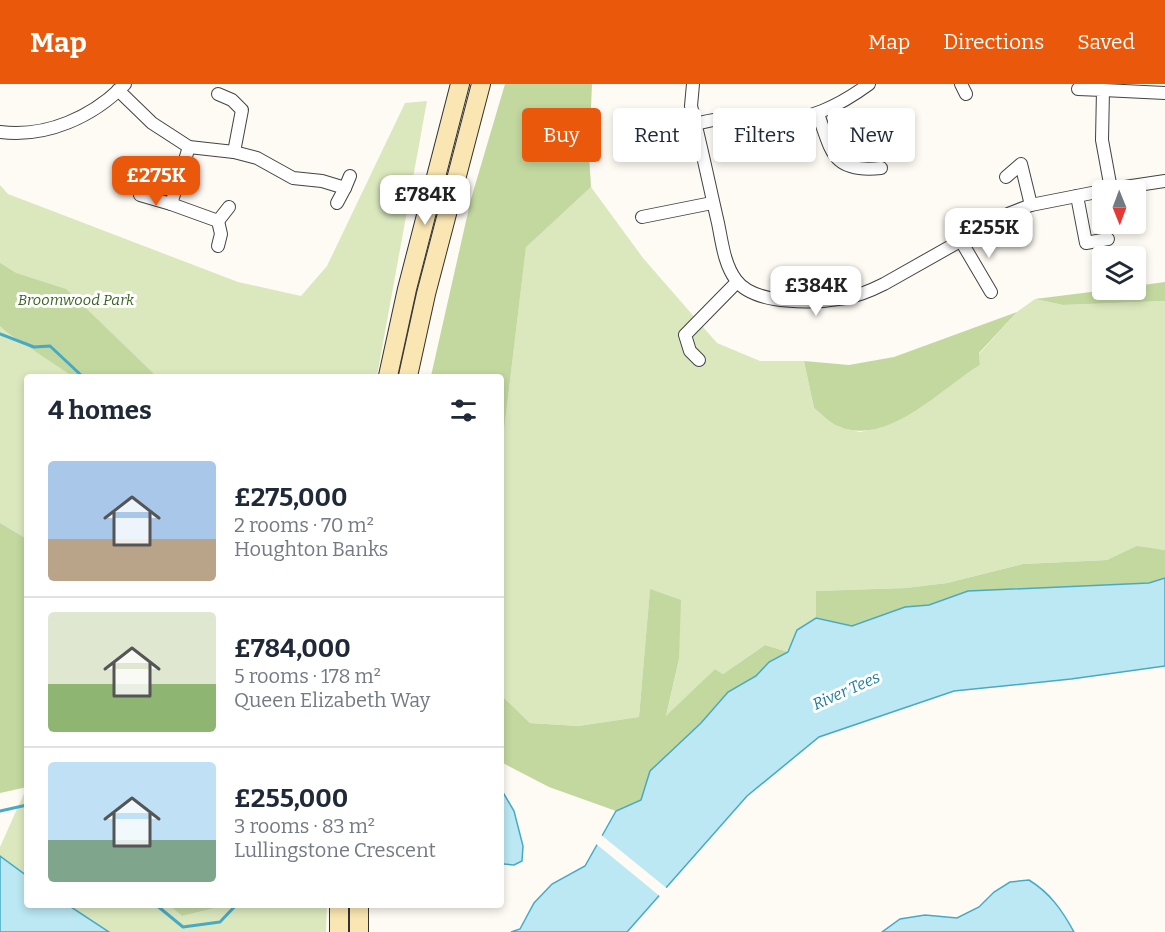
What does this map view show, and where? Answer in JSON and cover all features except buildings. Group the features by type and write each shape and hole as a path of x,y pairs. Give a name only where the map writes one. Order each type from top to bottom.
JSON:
{"street":[{"path":"388,374 407,289 460,84"},
{"path":"408,374 426,294 481,84"},
{"path":"691,108 693,84"},
{"path":"701,123 720,119 768,122 796,120 818,114 840,104 869,84"},
{"path":"0,132 30,132 53,128 80,117 122,87 152,123 189,147 234,152 257,158 293,178 347,182 337,203"},
{"path":"1078,89 1165,93"},
{"path":"1103,90 1102,140 1105,180"},
{"path":"218,94 232,100 242,110 234,152"},
{"path":"818,114 829,150 848,167 861,170 881,168"},
{"path":"171,204 189,147"},
{"path":"701,152 725,257 737,282 758,295 778,299 820,302 848,298 884,284 1008,214 1031,205 1092,193"},
{"path":"1006,177 1032,155"},
{"path":"1021,164 1031,205"},
{"path":"1146,184 1165,181"},
{"path":"140,195 218,221"},
{"path":"1077,196 1086,243 1108,239"},
{"path":"642,217 712,203"},
{"path":"218,221 229,207"},
{"path":"218,221 221,234 218,246"},
{"path":"961,241 990,292"},
{"path":"699,360 690,351 685,334 737,282"},
{"path":"339,908 339,932"},
{"path":"359,908 359,932"}],"green space":[{"path":"505,84 592,84 591,108 522,108 522,162 589,162 591,187 526,247 504,431 504,374 431,374 471,199"},
{"name":"Broomwood Park","path":"427,101 377,374 24,374 24,537 0,523 0,185 8,194 238,282 301,296 327,266 405,103"},
{"path":"591,187 643,258 717,343 760,361 804,361 814,408 839,427 860,432 882,427 980,365 979,354 1017,312 1035,299 1063,305 1165,301 1165,550 1137,547 1107,560 1023,564 947,583 906,588 817,591 816,618 797,630 788,652 765,645 723,674 715,669 666,717 679,659 650,590 639,717 578,726 530,723 504,698 504,431 526,246"},
{"path":"0,263 16,273 66,289 154,374 69,374 0,326"},
{"path":"1165,282 1165,301 1063,305 1035,299 1092,292 1092,300 1146,300 1146,285"},
{"path":"1017,312 979,353 980,365 914,412 896,422 877,429 858,431 837,426 814,408 804,361 849,365 894,357"},
{"path":"0,523 24,537 24,788 0,793"},
{"path":"1137,546 1165,550 1165,578 1149,583 968,591 929,605 905,607 852,626 816,618 816,591 906,588 947,583 1023,564 1107,560"},
{"path":"650,589 681,600 679,659 666,716 715,669 723,674 765,645 788,652 769,662 756,676 728,692 701,723 650,771 641,800 616,811 549,787 504,764 504,698 530,723 578,726 639,717"},
{"path":"24,794 24,874 0,856 0,847"},
{"path":"73,908 173,908 182,916 215,908 327,908 326,932 109,932"},
{"path":"173,908 215,908 182,916"}],"water":[{"name":"River Tees","path":"1165,578 1165,666 1071,679 954,691 819,737 747,796 627,932 511,932 520,929 534,903 552,884 585,866 616,811 641,800 650,771 701,723 728,692 756,676 769,662 788,652 797,630 816,618 852,626 905,607 929,605 968,591 1149,583"},
{"path":"504,794 514,811 523,846 522,861 514,865 504,864"},
{"path":"0,856 24,874 24,908 73,908 109,932 0,932"},
{"path":"1029,880 1055,903 1074,932 882,932 900,919 925,915 957,918 979,907 994,892 1010,882"}],"pier":[{"path":"600,834 669,890 662,898 595,843"}],"waterway":[{"path":"0,334 34,347 50,346 80,374"},
{"path":"0,811 24,806"},
{"path":"160,908 183,927 220,922 233,908"}]}
